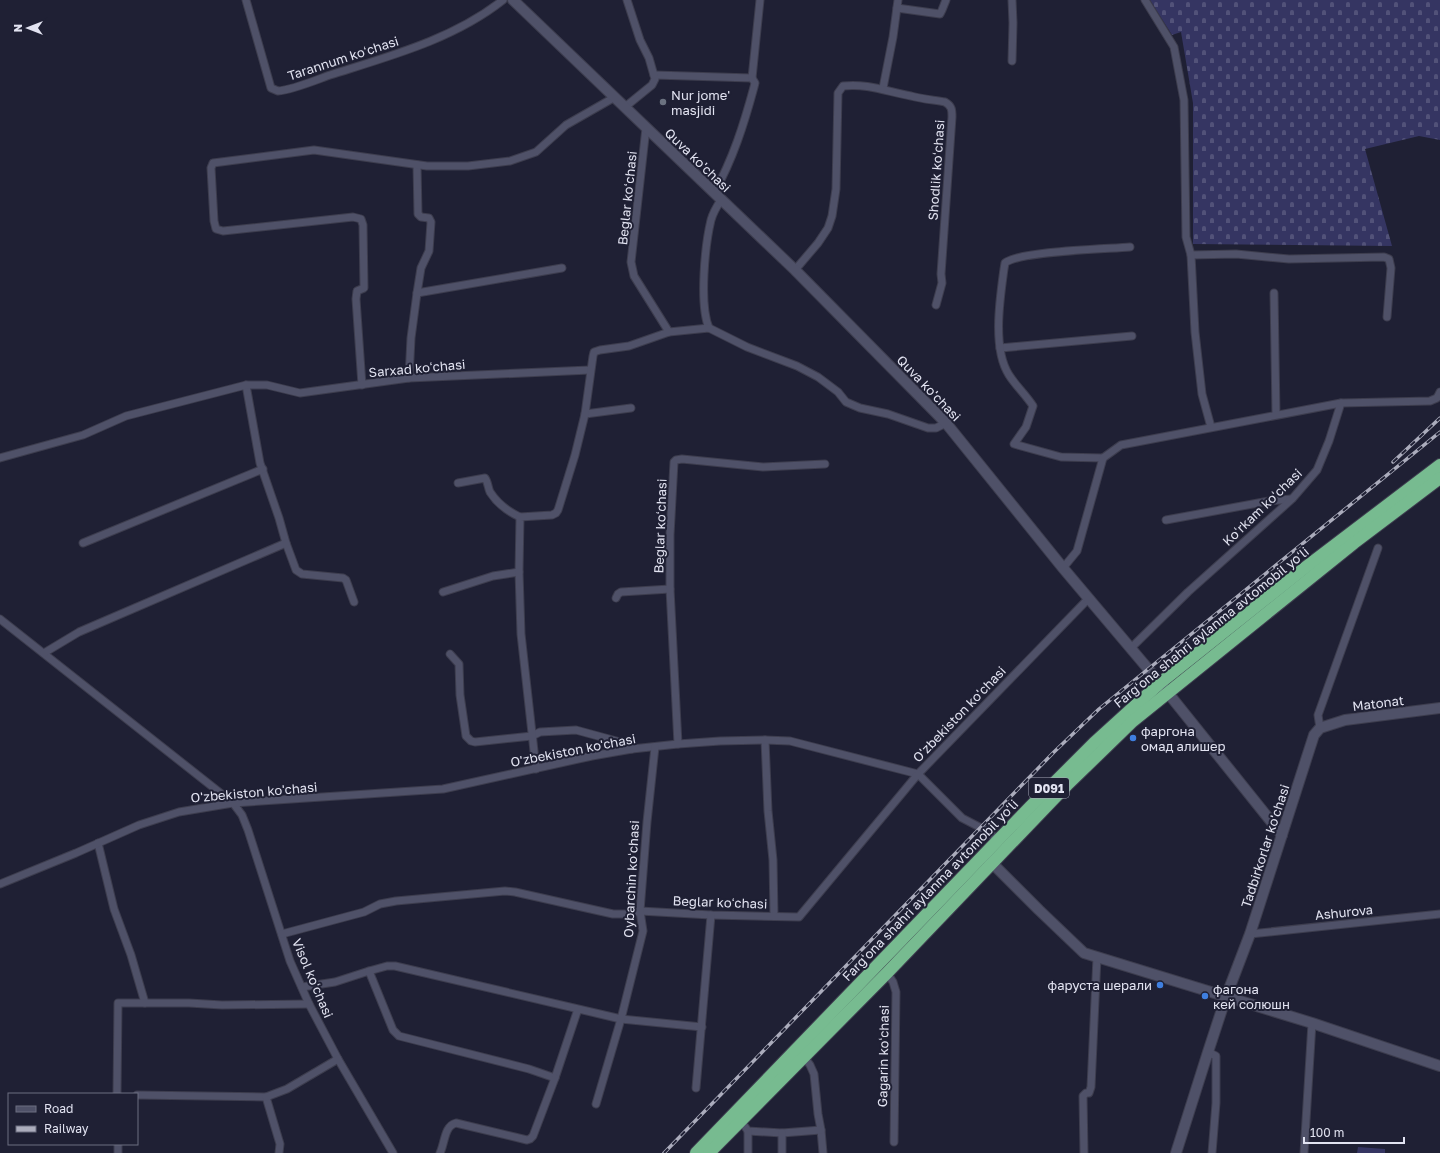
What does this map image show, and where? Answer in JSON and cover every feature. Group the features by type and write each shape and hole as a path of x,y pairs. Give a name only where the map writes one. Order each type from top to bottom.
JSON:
{"highway":[{"name":"Fargʻona shahri aylanma avtomobil yoʻli","path":"710,1153 886,973 988,859 998,840 1094,743 1348,548 1440,465"},
{"name":"Fargʻona shahri aylanma avtomobil yoʻli","path":"1387,512 1440,478"},
{"name":"Fargʻona shahri aylanma avtomobil yoʻli","path":"696,1153 988,859 1133,721 1164,688"}],"main road":[{"name":"Quva ko'chasi","path":"513,0 795,270 946,423 1063,568 1164,688 1282,835"},
{"name":"Matonat","path":"1320,728 1345,720 1440,708"},
{"name":"Tadbirkorlar ko'chasi","path":"1176,1153 1226,997 1250,934 1311,743 1314,735 1320,728"},
{"path":"988,859 1082,951 1097,957 1312,1023 1440,1066"}],"street":[{"name":"Tarannum koʻchasi","path":"246,0 271,88 278,91 426,43 486,14 503,0"},
{"path":"625,107 655,81 650,58 640,40 627,0"},
{"path":"709,328 706,322 704,269 717,196 738,141 755,83 752,78 760,0"},
{"path":"883,88 893,37 897,4 938,14 942,12 946,0"},
{"path":"1012,0 1012,61"},
{"path":"1145,0 1174,47 1184,100 1186,237 1191,255 1195,332 1202,394 1211,427"},
{"path":"654,74 752,78"},
{"name":"Shodlik koʻchasi","path":"795,270 818,243 828,228 832,216 836,189 838,93 843,86 853,84 883,88 910,96 945,102 952,108 952,125 941,274 942,283 936,305"},
{"path":"362,385 356,299 357,291 364,288 363,225 361,219 353,217 223,231 216,229 214,221 211,168 213,162 314,150 428,166 468,166 510,161 536,152 566,125 615,97"},
{"name":"Beglar koʻchasi","path":"646,128 631,262 634,276 669,332"},
{"path":"409,378 411,338 417,293 422,268 429,251 431,222 429,218 421,217 417,211 417,165"},
{"path":"1130,247 1058,252 1008,260 1005,263 999,312 1000,355 1008,374 1033,406 1026,427 1014,444 1061,457 1103,458 1121,445 1276,414 1341,403 1430,402 1437,398 1440,392"},
{"path":"1191,255 1236,254 1289,259 1384,257 1389,259 1390,268 1387,317"},
{"path":"417,293 562,268"},
{"path":"1274,293 1276,414"},
{"path":"458,483 485,478 490,492 496,499 510,512 520,517 550,516 556,513 575,455 585,414 593,356 597,351 629,346 669,332 709,328 747,347 797,366 818,377 838,392 846,402 860,408 888,414 928,428 936,428 946,423"},
{"path":"1000,348 1132,336"},
{"name":"Sarxad koʻchasi","path":"0,458 83,435 126,416 246,385 267,385 300,393 409,378 590,370"},
{"path":"246,385 260,463 296,570 302,574 343,578 346,580 354,602"},
{"name":"Koʻrkam koʻchasi","path":"1131,648 1194,587 1292,499 1317,470 1329,441 1341,403"},
{"path":"585,414 632,408"},
{"path":"1063,568 1077,551 1103,458"},
{"name":"Beglar koʻchasi","path":"678,744 670,589 670,535 673,466 676,460 682,459 763,467 825,464"},
{"path":"83,542 263,469"},
{"path":"1166,520 1269,500 1292,499"},
{"path":"520,517 519,572 521,634 536,769"},
{"path":"44,653 85,629 286,543"},
{"name":"Tadbirkorlar ko'chasi","path":"1320,728 1318,715 1378,548"},
{"path":"443,592 493,576 519,572"},
{"path":"616,598 621,592 670,589"},
{"name":"O'zbekiston ko'chasi","path":"0,884 139,825 172,814 233,803 436,790 592,756 632,749 678,744 765,740 790,741 918,774 1089,598"},
{"name":"Visol koʻchasi","path":"0,619 233,803 242,815 290,961 338,1059 393,1153"},
{"path":"450,654 459,664 460,694 465,729 469,739 475,742 532,736 540,732 576,730 620,742 632,749"},
{"path":"765,740 768,811 773,860 774,916"},
{"name":"Oybarchin koʻchasi","path":"596,1104 621,1019 643,931 640,911 655,747"},
{"path":"918,774 962,818 987,831 998,840"},
{"name":"Beglar koʻchasi","path":"282,934 364,912 380,904 396,901 499,892 515,892 613,914 627,914 640,911 799,917 918,774"},
{"path":"98,842 114,909 131,955 145,1003"},
{"path":"696,1088 711,914"},
{"name":"Ashurova","path":"1250,934 1440,914"},
{"path":"1084,1153 1083,1096 1086,1093 1089,1093 1092,1087 1097,957"},
{"path":"302,987 335,982 387,966 394,966 468,982 621,1019 702,1027"},
{"path":"369,972 393,1030 399,1036 529,1069 555,1078"},
{"name":"Gagarin koʻchasi","path":"886,973 893,982 896,992 894,1142"},
{"path":"117,1093 118,1003 189,1003 222,1005 310,1004"},
{"path":"440,1153 448,1128 452,1124 456,1123 527,1140 533,1136 555,1078 578,1009"},
{"path":"1304,1153 1312,1023"},
{"path":"1208,1052 1216,1056 1216,1104 1212,1153"},
{"path":"804,1057 814,1074 823,1153"},
{"path":"138,1095 266,1097 287,1089 338,1059"},
{"path":"266,1097 284,1153"},
{"path":"741,1121 748,1131 748,1153"},
{"path":"748,1131 782,1133 821,1130"},
{"path":"782,1133 782,1153"},
{"path":"279,1153 280,1144"}],"green space":[{"path":"1150,0 1440,0 1440,140 1419,136 1365,149 1392,246 1193,244 1193,103 1181,32 1172,35"},
{"path":"1358,1147 1385,1149 1385,1153 1357,1153"}],"railway":[{"path":"1393,462 1440,418"},
{"path":"664,1153 1054,752 1099,709 1440,432"}],"place":[{"name":"Nur jome' masjidi","path":"663,102"},
{"name":"фаргона омад алишер","path":"1133,738"},
{"name":"фаруста шерали","path":"1160,985"},
{"name":"фагона кей солюшн","path":"1205,996"}]}
